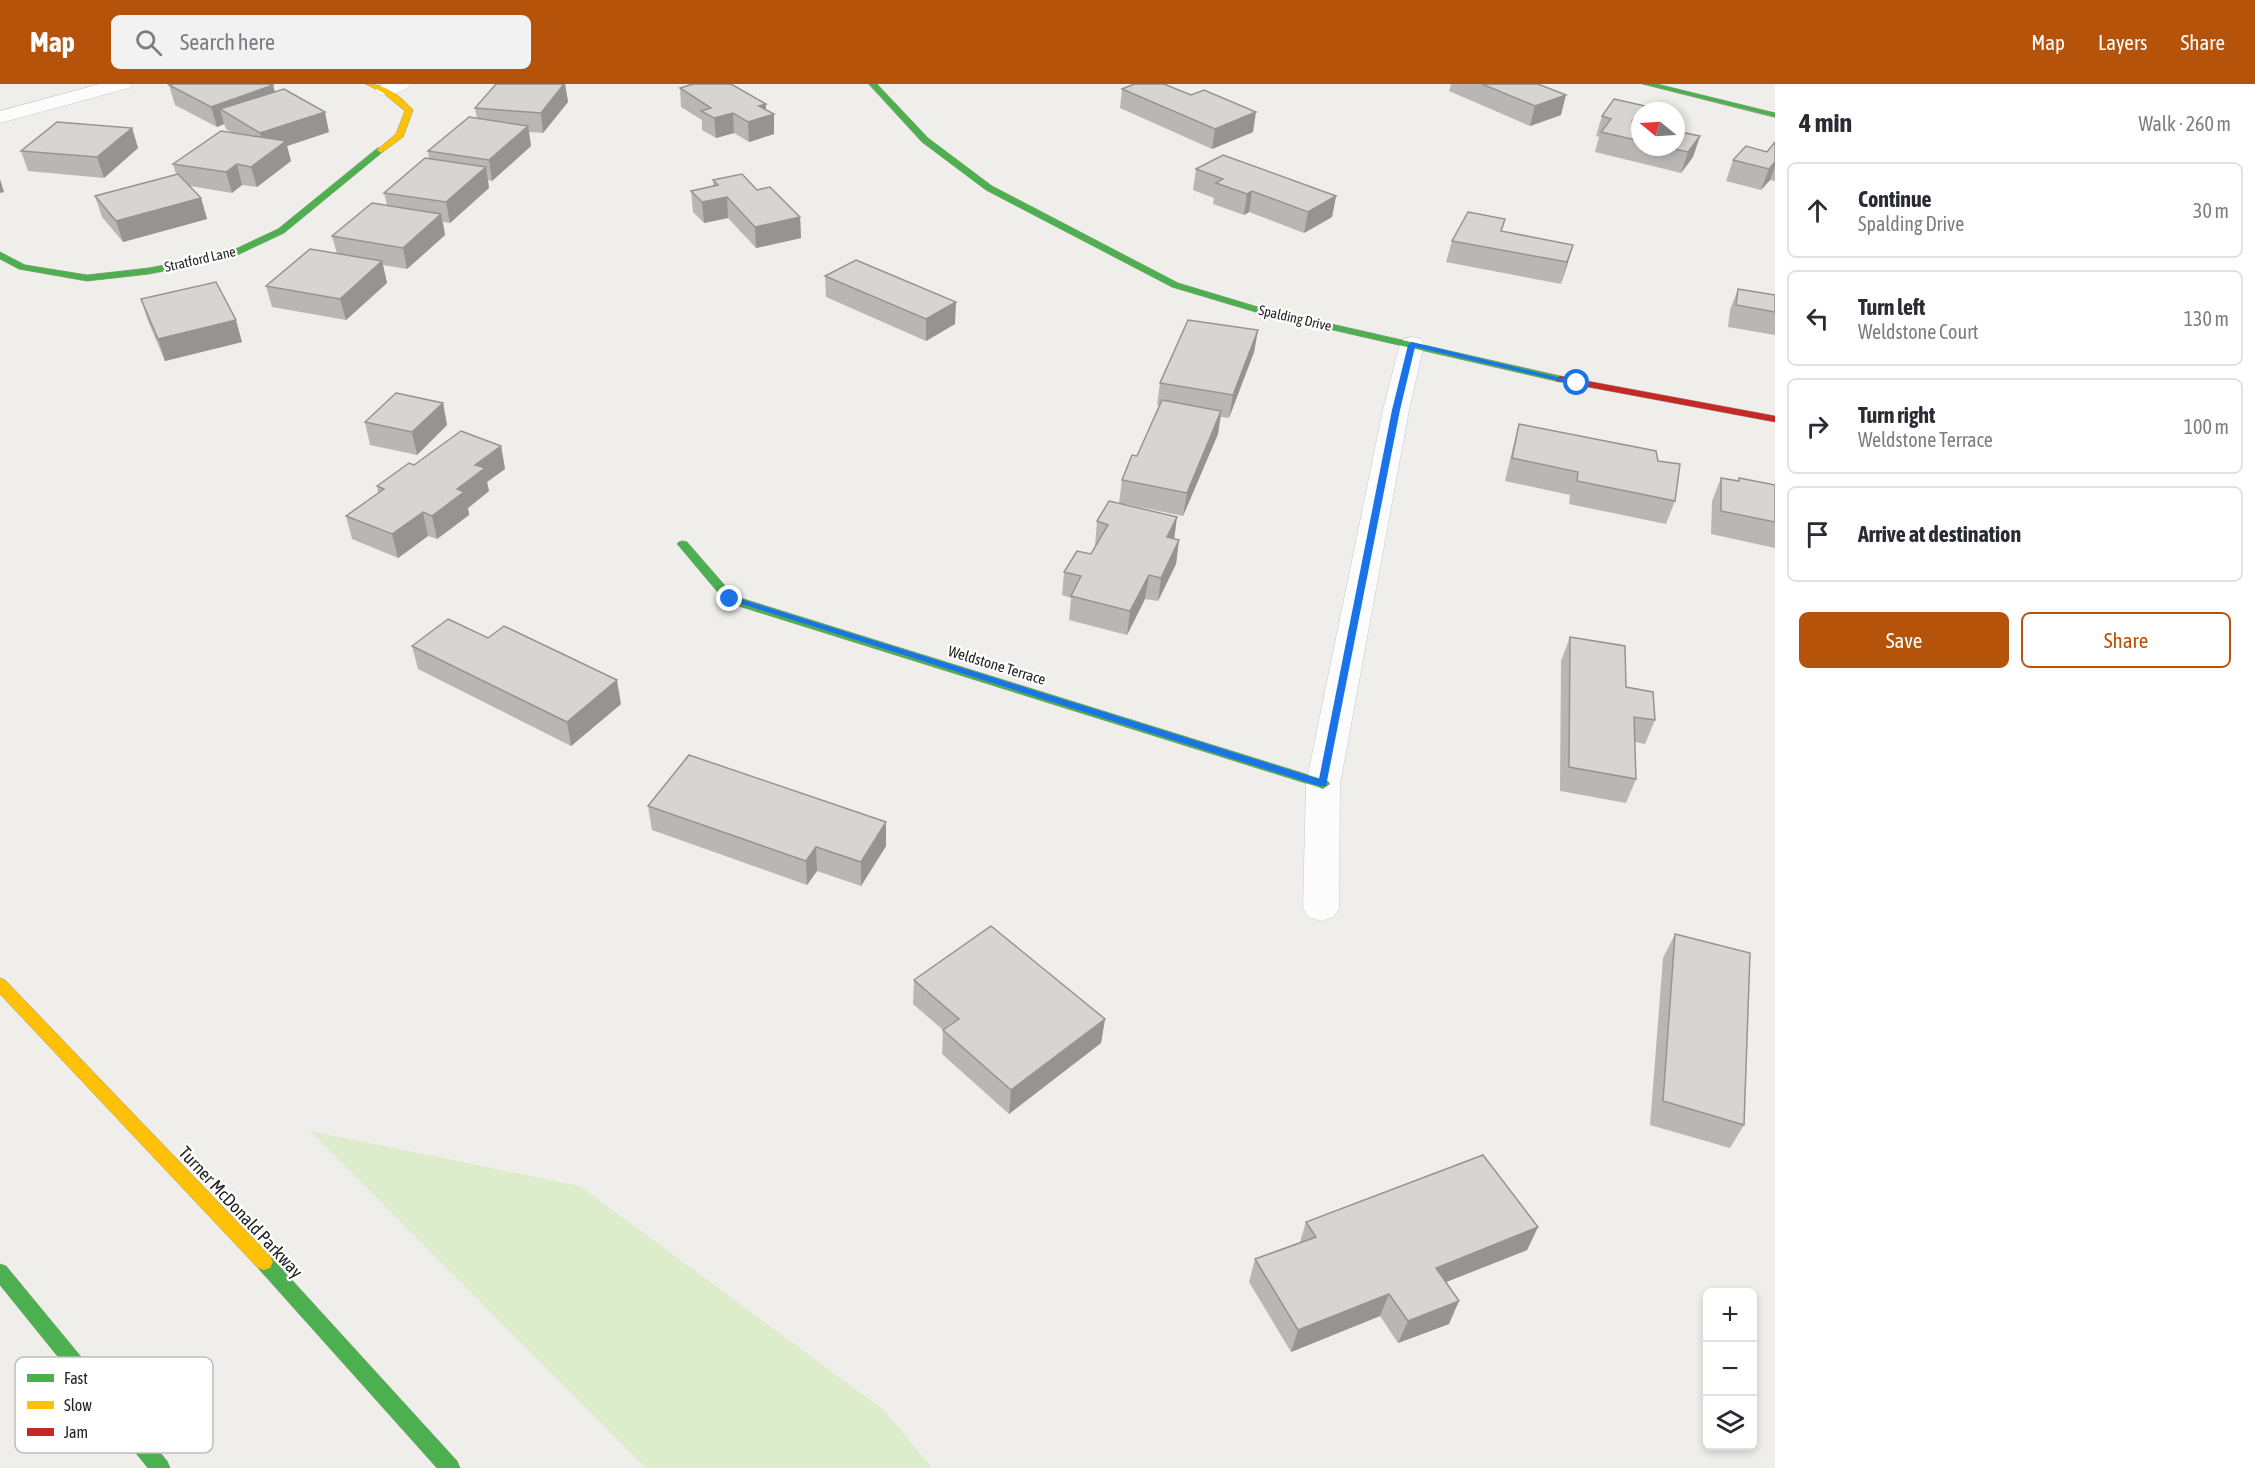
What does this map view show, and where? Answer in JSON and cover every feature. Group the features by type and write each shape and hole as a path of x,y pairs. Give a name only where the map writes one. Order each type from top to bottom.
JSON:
{"main road":[{"name":"Spalding Drive","path":"873,84 925,140 989,188 1029,211 1175,285 1259,310 1557,379 1775,419"},
{"path":"1647,84 1775,115"},
{"name":"Stratford Lane","path":"0,255 22,267 87,278 149,271 231,255 282,231 400,135 409,110 385,86"},
{"name":"Weldstone Terrace","path":"683,544 730,599 1323,784"},
{"name":"Turner McDonald Parkway","path":"0,984 275,1274 450,1468"},
{"path":"0,1272 69,1357"},
{"path":"148,1453 160,1468"}],"street":[{"path":"0,117 122,84"},
{"path":"1321,908 1323,784 1396,410 1412,345"}],"green space":[{"path":"310,1131 580,1186 885,1411 932,1468 646,1468"}],"building":[{"path":"496,84 564,84 541,113 475,108"},
{"path":"693,84 731,84 766,104 759,106 774,114 748,122 733,113 714,118 701,111 711,108 680,88"},
{"path":"1134,84 1164,84 1191,95 1204,90 1256,112 1215,129 1122,89"},
{"path":"1482,84 1538,84 1566,95 1535,106"},
{"path":"169,85 273,85 211,107"},
{"path":"284,89 325,112 260,133 220,109"},
{"path":"1614,99 1631,103 1631,139 1601,132 1611,119 1602,116"},
{"path":"469,117 528,126 489,160 428,151"},
{"path":"57,122 132,128 97,157 21,151"},
{"path":"221,131 286,141 251,167 237,164 226,172 173,164"},
{"path":"1685,133 1700,136 1688,152 1685,151"},
{"path":"1775,142 1775,162 1769,169 1733,160 1746,146 1767,152"},
{"path":"1223,155 1336,196 1308,212 1252,191 1247,194 1216,183 1223,179 1196,169"},
{"path":"425,158 486,167 446,202 384,193"},
{"path":"178,174 201,198 116,221 95,196"},
{"path":"742,174 757,190 770,187 800,217 755,227 727,197 702,202 691,191 718,185 713,180"},
{"path":"372,203 441,214 403,248 332,236"},
{"path":"1468,212 1505,219 1501,231 1573,245 1567,262 1452,241"},
{"path":"310,249 382,261 340,299 266,286"},
{"path":"856,260 956,302 926,319 825,276"},
{"path":"216,282 236,320 158,339 141,299"},
{"path":"1738,289 1775,295 1775,312 1736,305"},
{"path":"1188,320 1258,330 1233,395 1160,383"},
{"path":"396,393 443,403 412,432 365,422"},
{"path":"1162,400 1221,411 1187,493 1122,480 1132,455 1137,456"},
{"path":"1519,424 1656,451 1658,461 1680,464 1675,501 1577,481 1578,472 1512,458"},
{"path":"461,431 501,446 475,465 485,468 457,489 464,492 432,516 423,512 392,534 346,516 384,489 377,486 409,463 414,465"},
{"path":"1721,478 1739,481 1739,478 1775,485 1775,522 1721,511"},
{"path":"1109,501 1177,517 1167,537 1179,540 1161,578 1149,575 1130,611 1071,596 1081,576 1064,572 1077,551 1091,554 1108,525 1097,521"},
{"path":"448,619 488,638 504,626 617,680 567,722 412,646"},
{"path":"1570,637 1625,646 1626,687 1653,692 1655,720 1634,717 1636,779 1569,767"},
{"path":"689,755 886,822 861,862 816,847 806,861 648,806"},
{"path":"991,926 1105,1019 1011,1090 943,1030 959,1019 914,980"},
{"path":"1675,934 1750,953 1744,1125 1663,1101"},
{"path":"1483,1155 1538,1227 1436,1268 1459,1301 1408,1321 1389,1294 1298,1330 1255,1259 1316,1237 1306,1222"}],"traffic: fast":[{"path":"873,84 925,140 989,188 1175,285 1259,310 1560,379"},
{"path":"1647,84 1775,115"},
{"path":"0,255 22,267 87,278 149,271 230,255 281,231 381,150"},
{"path":"683,544 730,599 1323,784"},
{"path":"264,1262 450,1468"},
{"path":"0,1272 69,1357"},
{"path":"148,1453 160,1468"}],"traffic: slow":[{"path":"370,84 385,90 409,110 400,135 381,150"},
{"path":"0,984 264,1262"}],"traffic: jam":[{"path":"1560,379 1775,419"}],"route":[{"path":"730,599 1323,784 1396,410 1412,345 1577,383"}]}
